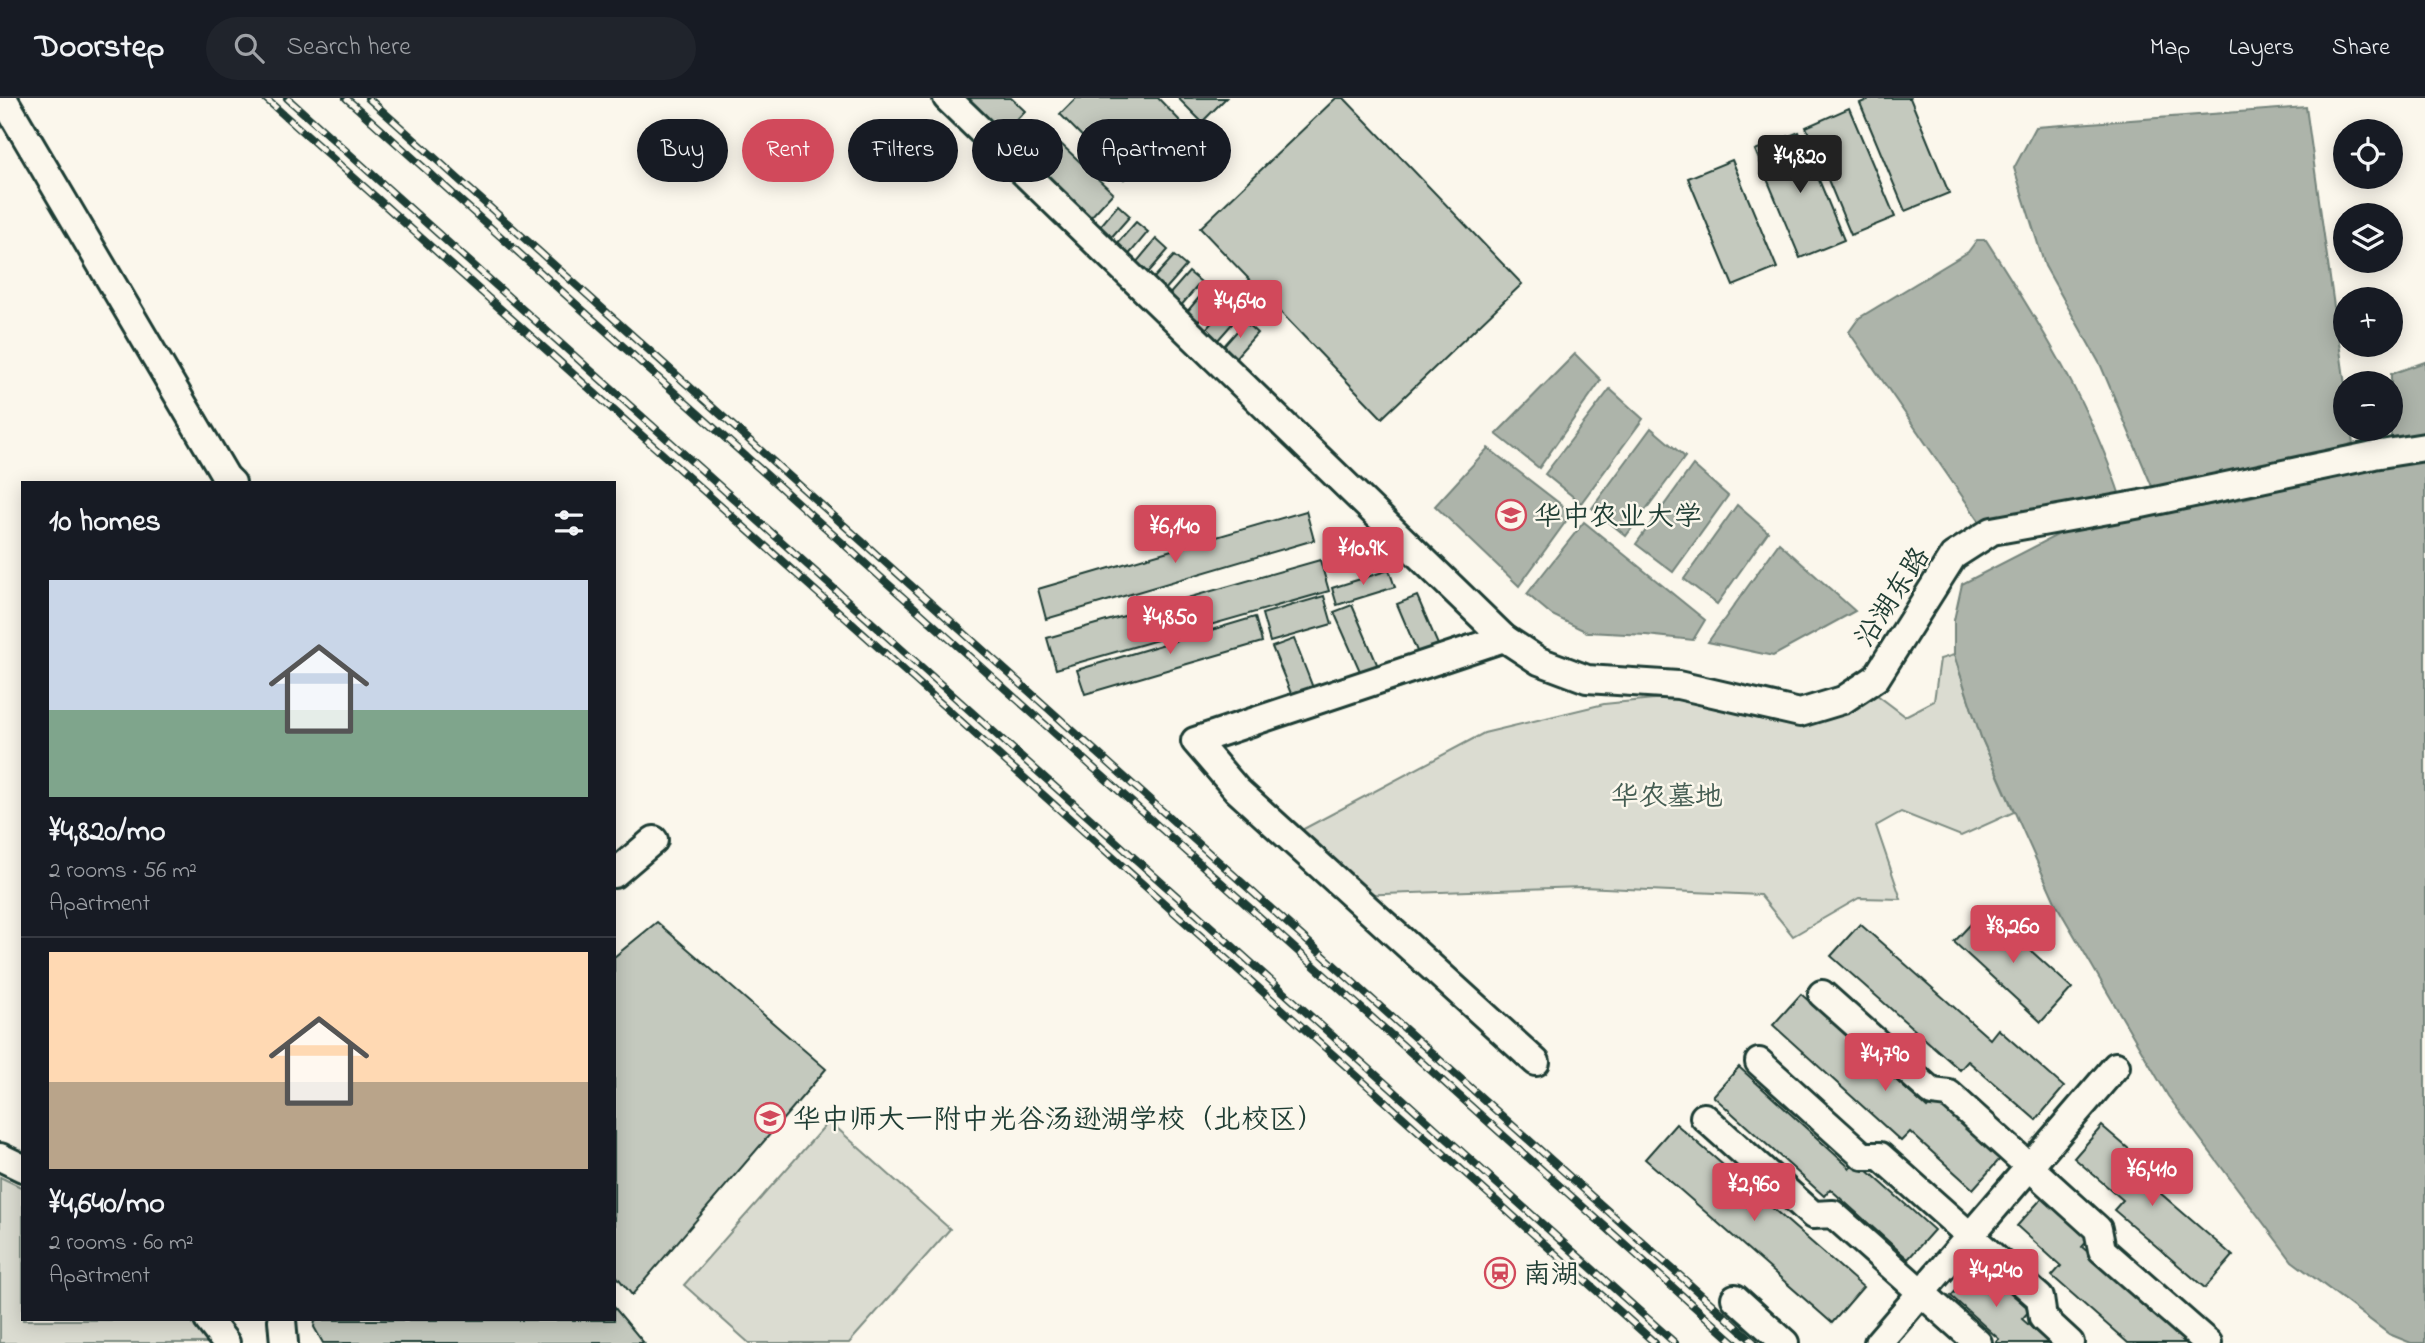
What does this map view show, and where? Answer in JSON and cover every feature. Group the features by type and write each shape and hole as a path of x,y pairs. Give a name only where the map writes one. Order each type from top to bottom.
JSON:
{"street":[{"path":"3,98 230,481"},
{"name":"沿湖东路","path":"947,98 1504,638 1539,661 1587,679 1678,685 1800,713 1843,699 1876,678 1953,556 1992,531 2425,447"},
{"path":"1504,638 1195,741 1237,790 1536,1062"},
{"path":"616,872 654,840"},
{"path":"1822,994 1932,1092 1949,1094 2029,1166 2098,1229 2102,1250 2208,1343"},
{"path":"1759,1062 1863,1156 1880,1156 2040,1298 2043,1318 2070,1343"},
{"path":"1878,1343 2116,1066"},
{"path":"1704,1117 1814,1215 1833,1214 1978,1343"},
{"path":"0,1157 21,1167"},
{"path":"1735,1298 1785,1343"},
{"path":"209,1321 226,1343"},
{"path":"282,1321 284,1343"}],"green space":[{"name":"华农墓地","path":"1954,655 1981,737 2014,812 1961,836 1901,812 1876,826 1901,899 1859,898 1793,936 1760,895 1582,887 1355,895 1283,840 1484,733 1604,704 1674,697 1831,717 1877,695 1905,716 1934,701 1940,659"},
{"path":"829,1121 950,1229 849,1343 749,1343 684,1285"},
{"path":"0,1177 21,1187 21,1321 193,1321 210,1343 0,1343"}],"shaded area":[{"path":"2306,107 2333,299 2333,357 2341,357 2343,371 2333,371 2333,441 2353,441 2353,444 2154,491 2101,366 2045,266 2014,168 2036,127"},
{"path":"1977,240 1986,240 2063,367 2096,433 2122,502 1982,525 1849,332 1859,318 1968,252"},
{"path":"1575,354 1601,380 1539,468 1496,434"},
{"path":"2425,362 2425,434 2403,437 2403,371 2400,371"},
{"path":"1610,389 1643,419 1581,503 1545,474"},
{"path":"1651,428 1685,457 1626,536 1592,508"},
{"path":"1488,448 1572,513 1519,586 1435,506"},
{"path":"2425,458 2425,1343 2411,1343 2389,1334 2292,1261 2168,1096 2056,904 1981,737 1954,655 1954,620 1962,584 2065,531 2247,498 2337,474"},
{"path":"1693,465 1728,496 1673,572 1636,544"},
{"path":"1737,505 1768,532 1717,604 1684,579"},
{"path":"1584,522 1705,620 1693,640 1587,632 1552,615 1527,594"},
{"path":"1779,543 1855,611 1773,656 1708,642"}],"building":[{"path":"960,98 1011,98 1025,111 1017,119 983,119"},
{"path":"1076,98 1158,98 1178,119 1077,119 1077,131 1060,114"},
{"path":"1178,98 1226,98 1205,119 1199,119"},
{"path":"1336,98 1344,98 1522,284 1382,418 1200,228"},
{"path":"1872,98 1910,98 1949,193 1905,211 1860,103"},
{"path":"1849,108 1895,217 1851,235 1806,127"},
{"path":"1799,132 1844,240 1800,258 1755,150"},
{"path":"1063,146 1077,159 1077,182 1101,182 1113,193 1089,219 1050,182 1063,182"},
{"path":"1732,160 1777,268 1733,286 1688,178"},
{"path":"1118,205 1130,216 1109,240 1097,230"},
{"path":"1136,222 1148,232 1127,257 1115,246"},
{"path":"1156,239 1168,250 1147,274 1135,264"},
{"path":"1174,256 1186,266 1164,291 1152,280"},
{"path":"1189,272 1201,282 1180,307 1168,296"},
{"path":"1207,288 1219,299 1197,323 1186,313"},
{"path":"1227,306 1239,316 1217,341 1205,330"},
{"path":"1245,322 1257,333 1235,358 1223,347"},
{"path":"1306,511 1314,540 1046,619 1038,589"},
{"path":"1320,560 1329,591 1056,669 1047,638"},
{"path":"1389,570 1395,587 1337,605 1332,588"},
{"path":"1324,596 1332,624 1270,642 1262,614"},
{"path":"1417,596 1439,647 1419,656 1397,604"},
{"path":"1352,605 1380,671 1363,678 1334,612"},
{"path":"1255,617 1262,642 1085,694 1077,670"},
{"path":"1294,639 1315,693 1294,701 1272,647"},
{"path":"1985,909 2072,988 2041,1022 1954,942"},
{"path":"657,922 826,1069 632,1295 616,1275 616,955"},
{"path":"1860,924 1990,1039 1998,1029 2064,1087 2036,1120 1968,1061 1960,1070 1831,956"},
{"path":"1801,994 1927,1108 1934,1100 2000,1159 1973,1189 1910,1132 1901,1141 1773,1025"},
{"path":"1739,1067 1850,1168 1857,1161 1934,1230 1908,1259 1830,1189 1824,1196 1713,1096"},
{"path":"1676,1124 1863,1287 1832,1323 1645,1159"},
{"path":"2102,1126 2152,1169 2144,1179 2233,1256 2205,1288 2114,1210 2123,1200 2074,1158"},
{"path":"2043,1197 2090,1238 2082,1247 2190,1343 2128,1343 2052,1276 2061,1266 2017,1226"},
{"path":"1979,1265 2030,1310 2022,1319 2049,1343 1995,1343 1999,1339 1951,1296"},
{"path":"616,1309 644,1343 323,1343 314,1327 315,1321 616,1321"}],"railway":[{"path":"265,98 1655,1343"},
{"path":"287,98 1675,1343"},
{"path":"346,98 1735,1343"},
{"path":"368,98 1755,1343"}],"place":[{"name":"华中农业大学","path":"1511,515"},
{"name":"华中师大一附中光谷汤逊湖学校（北校区）","path":"770,1118"},
{"name":"南湖","path":"1500,1273"}]}
